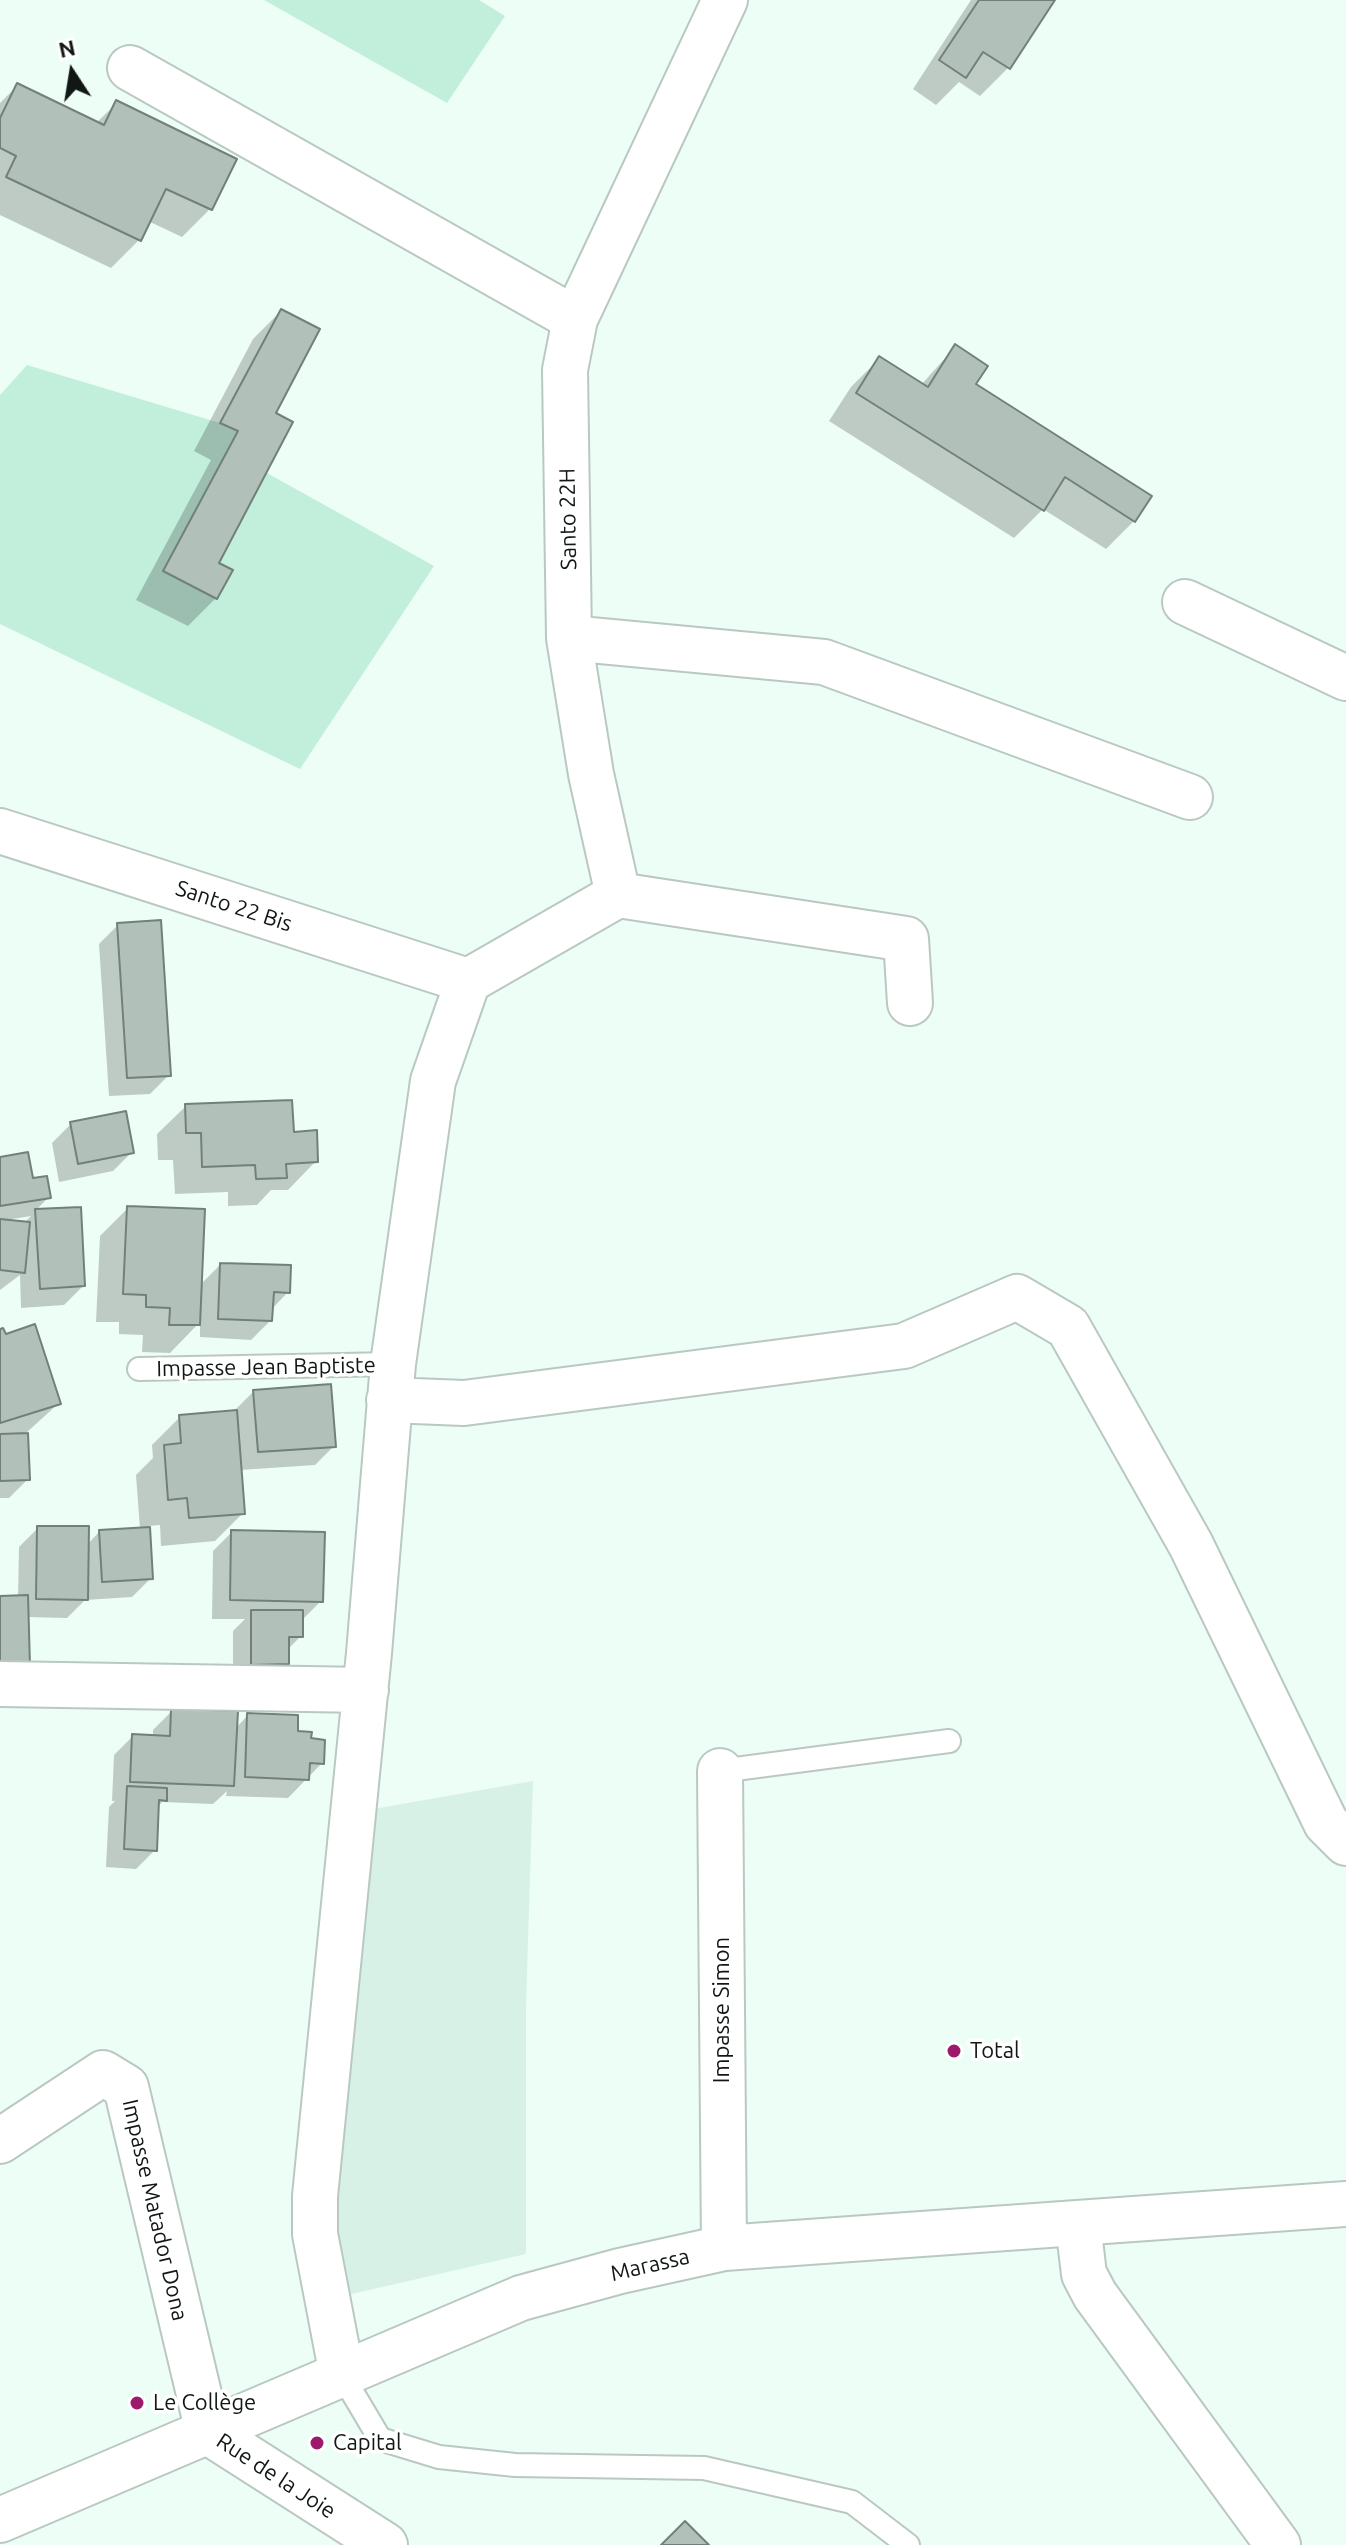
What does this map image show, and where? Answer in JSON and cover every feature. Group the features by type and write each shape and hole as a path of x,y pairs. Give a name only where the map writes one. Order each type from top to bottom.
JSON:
{"street":[{"name":"Santo 22H","path":"618,895 591,774 569,638 565,370 575,319 725,0"},
{"path":"130,68 575,319"},
{"path":"1185,602 1346,678"},
{"path":"569,638 824,662 1190,797"},
{"name":"Santo 22 Bis","path":"0,831 468,981"},
{"path":"342,2375 315,2234 315,2196 366,1690 391,1382 433,1081 468,981 618,895 906,939 910,1003"},
{"path":"391,1382 464,1403 904,1346 1017,1297 1068,1327 1191,1545 1326,1823 1346,1843"},
{"path":"0,1684 366,1690"},
{"name":"Impasse Simon","path":"720,1771 724,2248"},
{"name":"Impasse Matador Dona","path":"0,2141 103,2073 126,2087 208,2432"},
{"name":"Marassa","path":"0,2520 521,2298 724,2248 1346,2204"},
{"path":"1078,2224 1084,2274 1095,2295 1278,2545"},
{"name":"Rue de la Joie","path":"208,2432 385,2545"}],"lane":[{"name":"Impasse Jean Baptiste","path":"139,1369 391,1382"},
{"path":"720,1771 949,1741"},
{"path":"342,2375 380,2439 439,2457 515,2465 704,2468 852,2502 908,2545"}],"shaded area":[{"path":"533,1781 526,2005 526,2254 343,2296 325,2198 362,1811"}],"green space":[{"path":"264,0 479,0 505,16 447,103"},
{"path":"27,365 238,431 163,571 217,599 232,570 219,563 267,473 434,566 300,769 0,624 0,395"}],"building":[{"path":"979,0 1055,0 1010,69 983,52 966,78 939,60"},
{"path":"17,83 104,125 116,100 237,159 212,210 166,189 141,241 6,177 16,156 0,148 0,118"},
{"path":"281,309 320,329 276,413 293,422 219,563 233,570 217,599 163,571 238,431 220,423"},
{"path":"955,344 988,366 976,384 1152,496 1135,522 1065,477 1044,511 856,393 879,356 928,387"},
{"path":"161,920 171,1076 127,1078 117,923"},
{"path":"292,1100 294,1132 317,1130 318,1162 286,1164 287,1178 256,1179 255,1165 202,1167 201,1133 186,1133 185,1104"},
{"path":"126,1111 134,1153 78,1164 70,1122"},
{"path":"28,1152 33,1178 47,1176 51,1198 0,1206 0,1157"},
{"path":"127,1206 205,1209 200,1325 169,1325 170,1308 146,1307 146,1295 123,1294"},
{"path":"81,1207 85,1286 40,1289 35,1209"},
{"path":"0,1219 30,1222 25,1273 0,1270"},
{"path":"220,1263 291,1265 290,1293 274,1292 272,1321 218,1319"},
{"path":"35,1324 61,1404 0,1423 0,1329 3,1328 6,1334"},
{"path":"331,1384 336,1447 258,1452 253,1390"},
{"path":"237,1410 245,1514 189,1518 187,1498 168,1500 164,1445 181,1443 179,1415"},
{"path":"28,1433 30,1480 0,1481 0,1434"},
{"path":"37,1526 89,1526 88,1600 36,1599"},
{"path":"150,1527 153,1579 102,1582 99,1530"},
{"path":"231,1530 325,1532 323,1602 230,1600"},
{"path":"28,1595 30,1666 0,1666 0,1596"},
{"path":"251,1610 303,1610 303,1637 289,1637 289,1664 251,1665"},
{"path":"171,1709 238,1711 234,1786 130,1782 132,1734 170,1736"},
{"path":"247,1713 298,1715 298,1731 312,1732 311,1738 325,1740 324,1764 310,1763 309,1780 245,1777"},
{"path":"127,1786 167,1788 167,1801 159,1800 157,1851 124,1849"},
{"path":"685,2521 709,2545 661,2545"}],"place":[{"name":"Total","path":"954,2051"},
{"name":"Le Collège","path":"137,2403"},
{"name":"Capital","path":"317,2443"}]}
